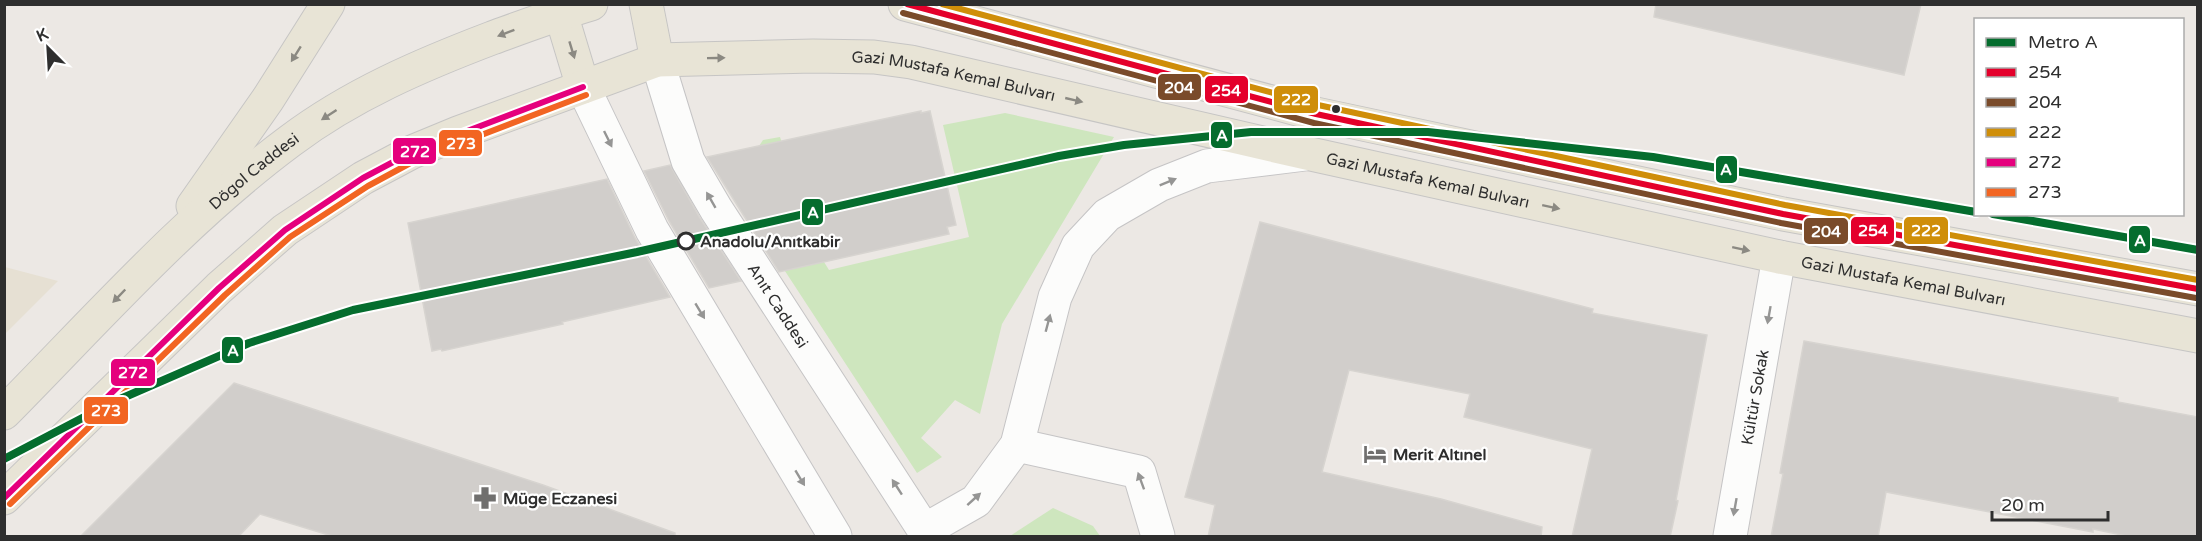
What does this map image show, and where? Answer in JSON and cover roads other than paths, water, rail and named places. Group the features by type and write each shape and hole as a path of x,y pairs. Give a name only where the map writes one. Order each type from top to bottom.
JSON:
{"main road":[{"path":"160,255 268,99 328,4"},
{"path":"4,498 219,288 285,230 363,178 412,152 657,60 646,4"},
{"path":"905,4 1316,114 1783,214 2198,289"},
{"name":"Dögol Caddesi","path":"4,413 160,255 229,191 291,140 352,100 408,72 570,7 583,87"},
{"name":"Gazi Mustafa Kemal Bulvarı","path":"657,60 813,56 874,57 902,61 1779,257 2198,336"},
{"name":"Anıt Caddesi","path":"657,60 688,161 716,209 927,533"},
{"path":"583,87 652,230 835,537"},
{"path":"927,533 976,501 1017,445 1055,297 1078,246 1107,215 1159,185 1207,166 1306,153"},
{"name":"Kültür Sokak","path":"1730,537 1779,257"},
{"path":"1017,445 1138,472 1158,537"}],"metro line":[{"name":"A","path":"4,459 111,403 249,343 353,310 637,252 1059,156 1124,145 1251,132 1428,132 1653,157 1974,212"},
{"name":"A","path":"2004,216 2198,250"}],"place":[{"name":"Anadolu/Anıtkabir","path":"686,241"},
{"name":"Merit Altınel","path":"1375,454"},
{"name":"Müge Eczanesi","path":"485,498"}]}
